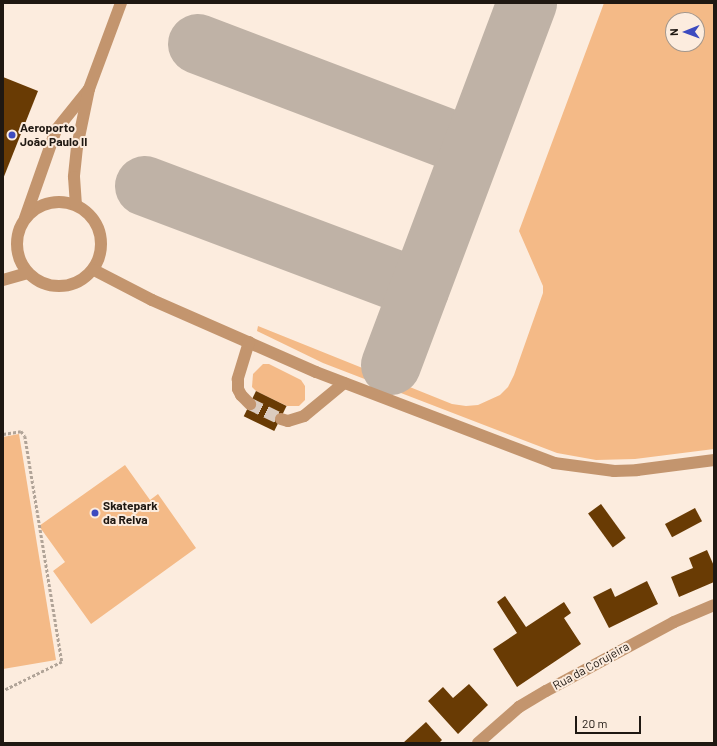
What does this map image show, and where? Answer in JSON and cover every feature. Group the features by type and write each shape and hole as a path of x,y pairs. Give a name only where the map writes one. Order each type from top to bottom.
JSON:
{"street":[{"path":"76,205 74,176 77,147 89,89 121,3"},
{"path":"24,219 39,206 57,201 76,205 91,216 101,233 101,252 94,270 79,282 61,287 42,284 27,273 18,256 17,237 56,130 89,89"},
{"path":"94,270 152,300 344,383 554,463 614,471 637,470 714,460"},
{"path":"3,280 27,273"},
{"path":"249,342 240,370 238,388 241,396 250,404"},
{"path":"280,419 288,421 304,416 344,383"},
{"name":"Rua da Corujeira","path":"478,743 519,707 546,691 662,628 714,605"}],"path":[{"path":"3,434 21,431 25,436 62,662 3,691"}],"shaded area":[{"path":"604,3 714,3 714,449 635,459 596,460 557,453 323,363 257,331 258,326 452,404 466,406 478,405 500,395 508,387 514,375 543,293 543,286 519,231"},
{"path":"263,364 269,364 301,380 305,386 305,400 299,406 287,406 256,391 252,387 253,374"},
{"path":"19,434 56,660 3,669 3,437"},
{"path":"125,465 150,500 158,494 196,548 91,624 53,571 65,562 39,526"}],"building":[{"name":"Aeroporto João Paulo II","path":"3,77 38,91 3,179"},
{"path":"256,391 287,406 274,431 244,416"},
{"path":"601,504 626,538 613,547 588,513"},
{"path":"695,508 702,521 672,537 665,524"},
{"path":"707,550 714,566 714,582 679,597 671,577 693,568 689,558"},
{"path":"647,581 658,604 609,628 593,597 611,588 615,597"},
{"path":"505,596 526,627 564,602 571,613 564,618 581,644 517,687 493,649 517,633 497,602"},
{"path":"469,684 488,705 458,734 428,701 443,687 453,698"},
{"path":"426,722 442,740 439,743 403,743"}],"taxiway":[{"path":"391,365 527,3"},
{"path":"198,44 472,148"},
{"path":"145,186 419,289"}],"tunnel":[{"path":"250,404 281,419"}],"place":[{"name":"Aeroporto João Paulo II","path":"12,135"},
{"name":"Skatepark da Relva","path":"95,513"}]}
